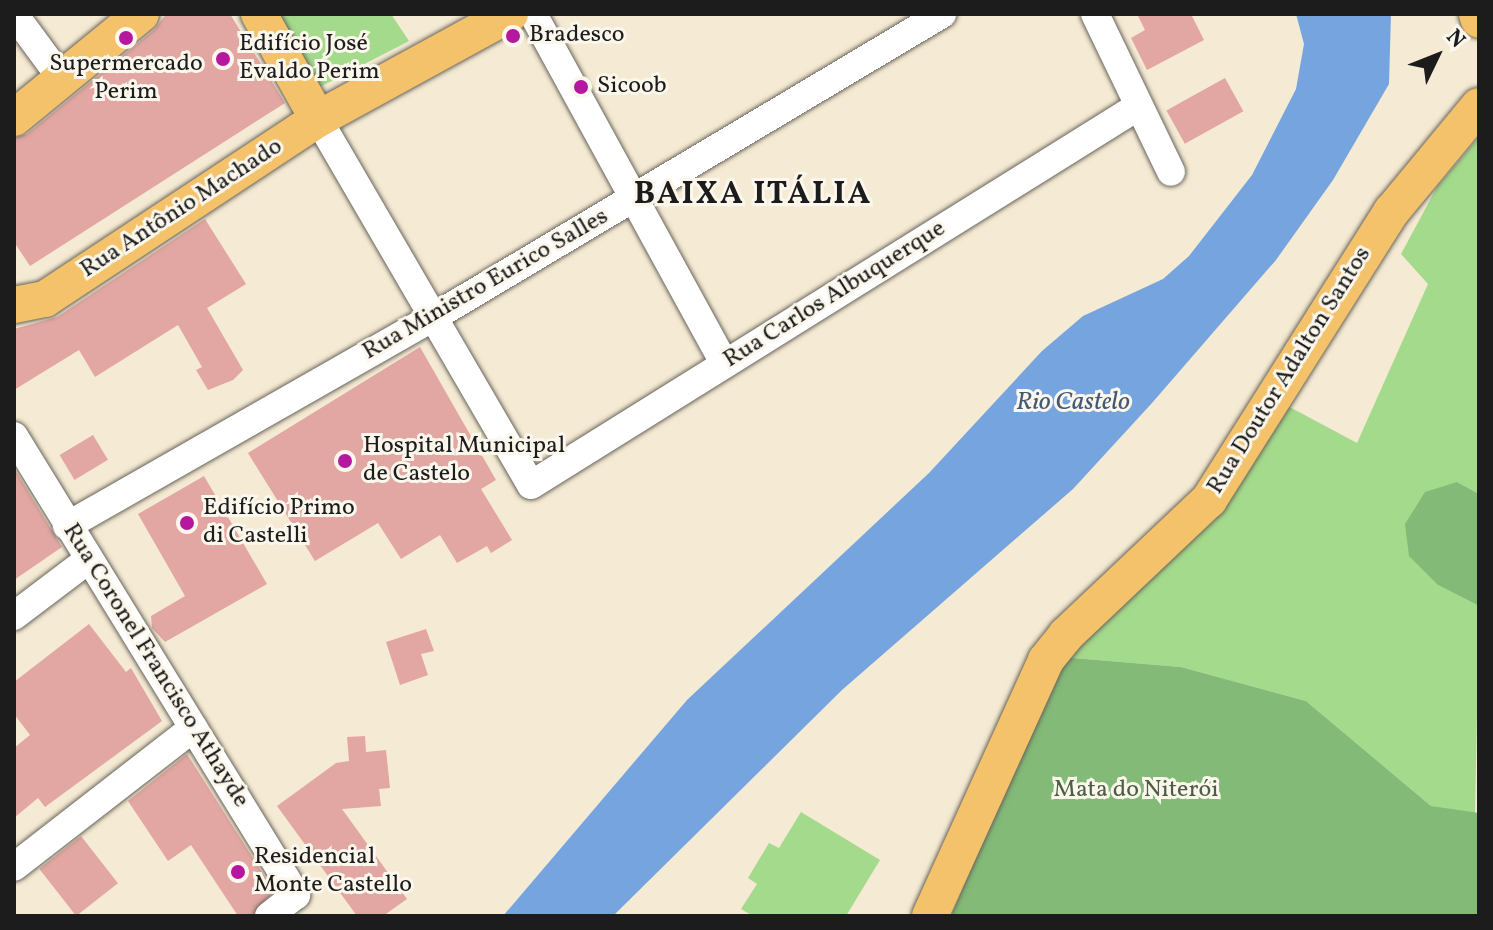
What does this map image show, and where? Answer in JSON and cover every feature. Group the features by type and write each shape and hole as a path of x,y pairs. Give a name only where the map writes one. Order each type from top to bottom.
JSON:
{"main road":[{"path":"14,118 141,14"},
{"path":"259,14 318,119"},
{"name":"Rua Antônio Machado","path":"29,302 318,119 510,14"},
{"path":"1477,14 1479,20"},
{"name":"Rua Doutor Adalton Santos","path":"930,916 1046,660 1066,635 1209,500 1392,211 1479,106"}],"street":[{"path":"14,14 62,79"},
{"path":"533,14 725,364"},
{"name":"Rua Ministro Eurico Salles","path":"67,526 432,318 942,14"},
{"path":"1095,14 1171,172"},
{"name":"Rua Carlos Albuquerque","path":"432,318 531,485 1139,106"},
{"path":"318,119 432,318"},
{"name":"Rua Antônio Machado","path":"14,319 29,302"},
{"name":"Rua Coronel Francisco Athayde","path":"14,436 193,728 293,905"},
{"path":"14,616 88,560"},
{"path":"14,867 193,728"},
{"path":"269,916 293,905"}],"green space":[{"path":"275,14 391,14 409,41 316,89"},
{"path":"1479,137 1479,494 1457,482 1438,585 1479,606 1475,816 1431,806 1306,701 1181,667 1061,657 1284,404 1357,443 1428,284 1401,254 1437,187"},
{"path":"1457,482 1479,494 1479,606 1438,585 1409,556 1405,524 1425,492"},
{"name":"Mata do Niterói","path":"1061,657 1181,667 1306,701 1431,806 1479,813 1479,916 951,916"},
{"path":"801,812 880,860 846,916 753,916 741,909 757,884 748,878 769,843 779,848"}],"water":[{"name":"Rio Castelo","path":"1296,14 1391,14 1389,84 1333,180 1276,260 1152,403 1073,489 842,690 613,916 503,916 687,700 929,473 1042,351 1083,316 1163,279 1189,256 1252,175 1296,89 1304,44"}],"building":[{"path":"166,14 230,14 285,103 30,266 14,242 14,138 27,134 154,30"},
{"path":"1137,14 1191,14 1204,40 1147,70 1131,38 1145,30"},
{"path":"1225,78 1243,111 1185,144 1166,110"},
{"path":"205,219 246,284 207,308 243,370 233,380 208,390 196,370 202,367 178,325 95,377 79,350 14,390 14,329 57,317"},
{"name":"Hospital Municipal de Castelo","path":"420,347 496,480 481,489 512,540 491,553 487,546 457,563 440,535 401,559 378,523 315,561 248,453"},
{"path":"93,435 108,460 75,480 60,455"},
{"path":"14,468 62,547 14,580"},
{"path":"204,476 267,584 165,642 152,628 151,616 185,596 138,514"},
{"path":"89,624 126,672 131,668 162,721 45,807 38,798 14,818 14,748 30,735 14,714 14,682"},
{"path":"426,629 434,651 421,654 428,675 400,685 386,642"},
{"path":"365,736 366,752 386,750 390,788 379,789 381,806 342,809 407,899 383,916 357,916 277,806 336,763 349,761 347,737"},
{"path":"187,754 274,891 252,916 238,916 191,845 168,861 128,801"},
{"path":"81,836 118,883 76,916 39,869"}],"place":[{"name":"Bradesco","path":"513,36"},
{"name":"Supermercado Perim","path":"126,38"},
{"name":"Edifício José Evaldo Perim","path":"223,59"},
{"name":"Sicoob","path":"581,87"},
{"name":"Hospital Municipal de Castelo","path":"345,461"},
{"name":"Edifício Primo di Castelli","path":"187,523"},
{"name":"Residencial Monte Castello","path":"238,872"}],"district":[{"name":"BAIXA ITÁLIA","path":"753,195"}]}
